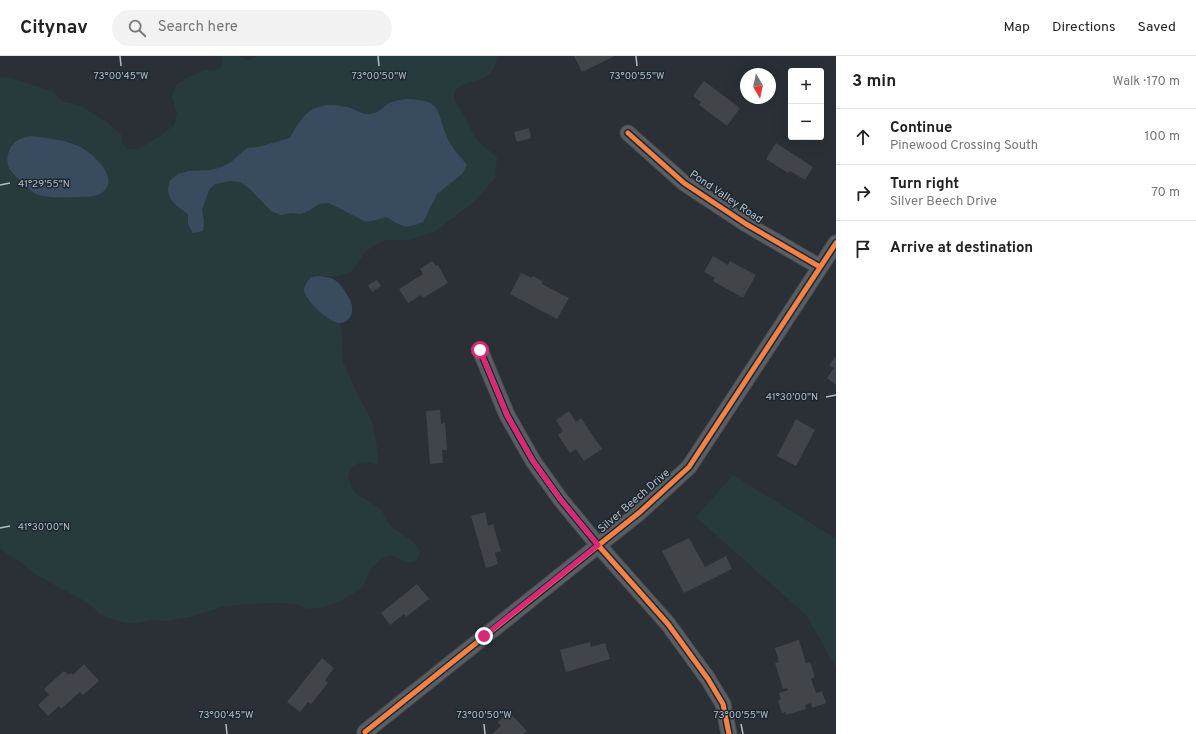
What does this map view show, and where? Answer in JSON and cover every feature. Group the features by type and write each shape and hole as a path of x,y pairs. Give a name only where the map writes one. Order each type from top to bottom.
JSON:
{"street":[{"name":"Pond Valley Road","path":"628,133 684,183 746,224 820,267"},
{"name":"Silver Beech Drive","path":"364,732 640,512 689,467 836,243"},
{"path":"480,350 507,415 533,461 561,500 598,545 668,624 708,679 723,704 729,734"}],"shaded area":[{"path":"222,56 238,56 248,60 258,56 497,56 495,66 490,73 484,78 458,87 454,97 478,142 497,157 495,178 474,202 434,232 408,240 386,240 373,246 365,252 351,272 338,276 311,277 315,307 332,321 339,323 342,332 343,362 373,425 378,454 377,464 368,462 359,463 352,468 348,477 351,486 356,494 381,509 390,526 412,541 420,550 419,557 416,561 409,563 391,555 382,558 371,569 363,586 359,590 340,601 323,607 308,609 296,604 247,604 222,607 190,617 166,621 150,620 136,623 126,623 101,615 93,607 81,599 34,573 0,549 0,77 11,78 52,91 64,102 79,105 108,123 121,134 121,142 128,149 138,149 160,136 174,125 177,113 172,97 176,85 188,77 206,70 218,70 222,66"},
{"path":"733,475 835,538 836,537 836,668 807,616 696,517"}],"water":[{"path":"407,99 427,102 436,108 449,141 467,165 462,174 437,194 423,222 411,226 403,226 386,217 366,222 329,203 319,204 301,214 291,213 281,215 271,211 249,188 240,182 230,181 215,184 209,190 202,210 204,221 203,231 193,233 188,224 188,214 170,198 168,188 170,181 178,174 189,171 211,170 222,167 231,162 247,148 258,147 290,138 302,119 318,107 334,105 346,107 363,113 373,114 381,110 386,105"},
{"path":"30,136 60,140 78,146 89,153 102,165 106,172 108,185 104,191 90,197 65,198 45,196 34,193 16,177 9,168 7,161 10,149 14,143"},
{"path":"318,276 330,278 338,282 351,302 352,314 344,322 339,323 329,319 313,305 305,294 304,290 306,283 311,277"}],"building":[{"path":"574,56 615,56 582,72"},
{"path":"704,81 740,108 727,126 699,105 701,102 693,96"},
{"path":"529,128 531,138 517,142 514,132"},
{"path":"776,143 813,167 805,180 790,171 788,173 766,159"},
{"path":"713,256 728,265 730,261 756,275 743,298 713,281 715,278 704,272"},
{"path":"432,261 436,266 438,265 448,283 423,298 421,295 408,303 399,289 423,274 420,269"},
{"path":"521,273 532,278 533,276 542,281 542,284 569,298 557,319 510,294"},
{"path":"377,280 381,286 372,292 368,285"},
{"path":"836,356 836,385 827,378 834,368 829,365"},
{"path":"440,410 441,424 445,423 447,450 442,450 443,463 430,464 426,411"},
{"path":"569,411 576,422 581,418 602,449 584,461 576,449 570,453 558,435 563,431 556,420"},
{"path":"796,419 815,430 796,466 777,456"},
{"path":"485,512 488,526 493,524 501,551 495,553 498,564 486,568 471,516"},
{"path":"689,538 705,567 726,556 732,569 684,593 662,551"},
{"path":"417,584 429,599 406,617 404,614 390,625 381,613"},
{"path":"799,640 806,663 810,662 815,677 811,679 816,693 822,691 826,703 812,708 811,703 805,705 806,709 786,715 785,712 782,713 778,701 781,699 779,693 788,690 787,688 783,689 775,663 779,662 775,648"},
{"path":"590,642 591,647 605,643 610,659 566,672 560,650"},
{"path":"322,658 334,668 325,680 328,683 311,704 308,702 300,712 287,702"},
{"path":"84,664 99,681 83,695 80,692 61,709 59,706 48,716 38,705 49,695 44,689 64,671 68,675 71,673 73,675"},
{"path":"509,712 527,731 523,734 492,734 501,726 498,722"}],"cycle path":[{"path":"628,133 684,183 746,224 820,267"},
{"path":"365,732 640,512 689,467 836,243"},
{"path":"480,350 507,415 533,461 561,500 598,545 668,624 708,679 723,704 729,734"}],"route":[{"path":"480,350 507,415 533,461 561,500 598,545 484,636"}]}
